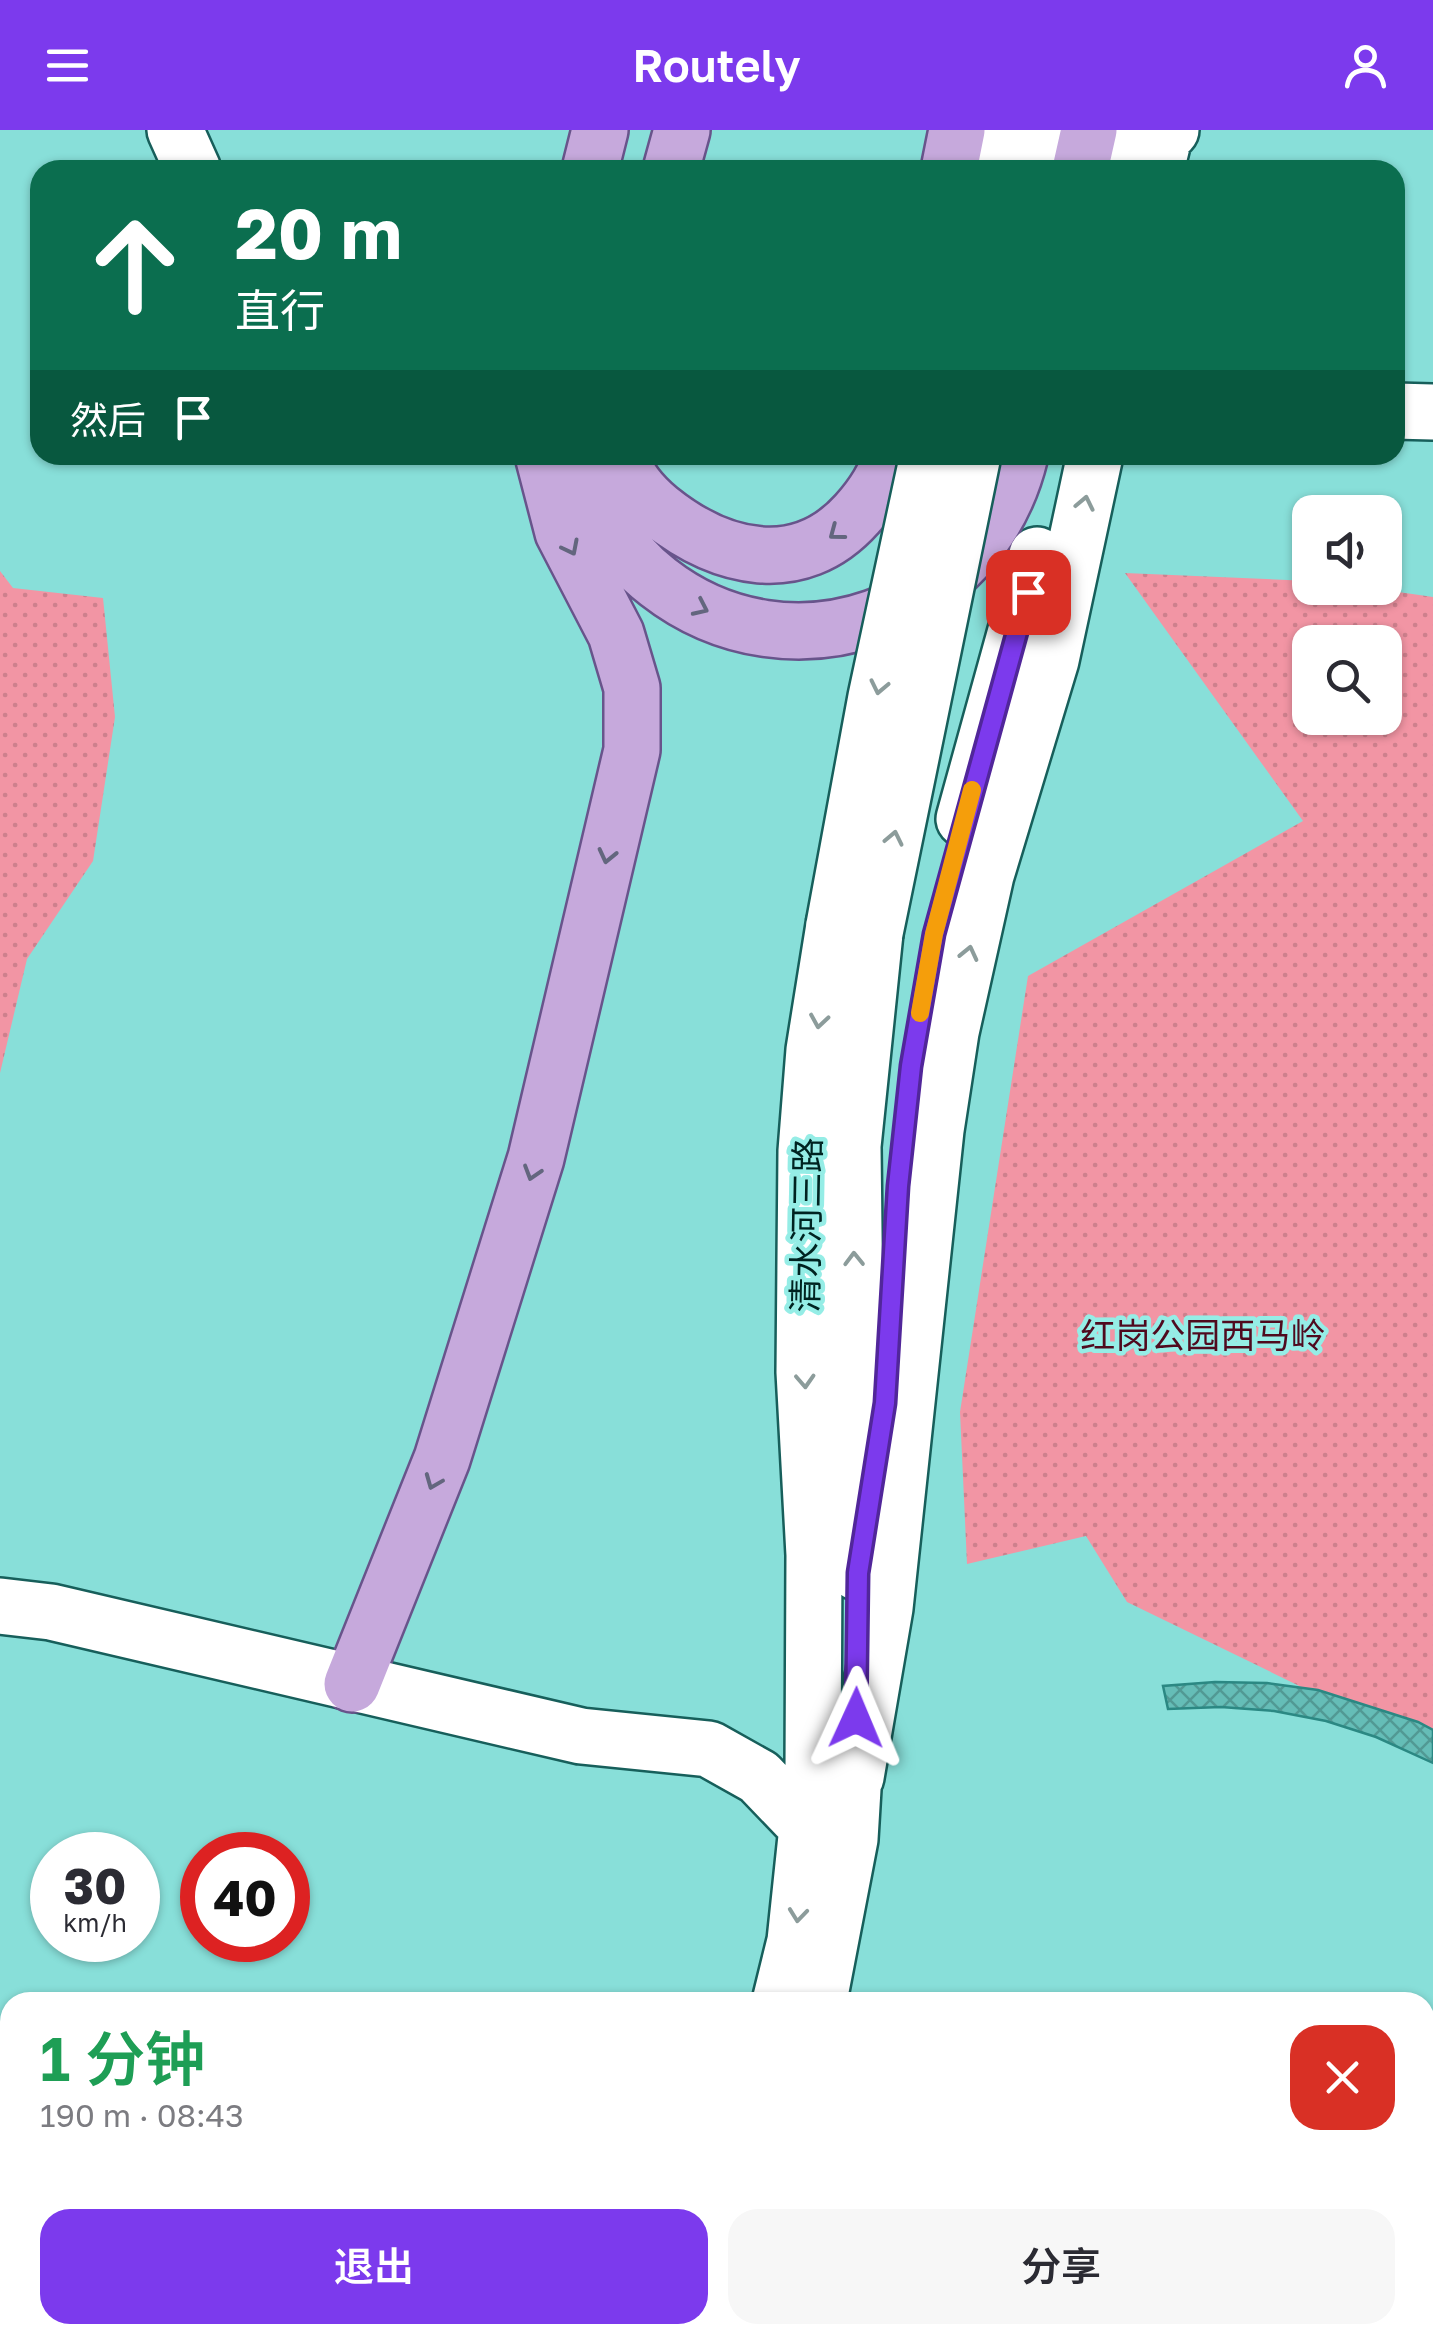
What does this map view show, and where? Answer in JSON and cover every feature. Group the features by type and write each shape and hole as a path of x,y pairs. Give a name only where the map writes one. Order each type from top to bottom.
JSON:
{"main road":[{"path":"592,160 600,130"},
{"path":"638,160 644,130"},
{"path":"674,160 682,130"},
{"path":"950,160 957,130"},
{"path":"1082,160 1089,130"},
{"path":"352,1684 442,1459 536,1158 632,750 632,688 616,634 562,532 545,465"},
{"path":"585,465 601,512 615,538 640,568 678,597 732,622 766,632 844,627 884,615 923,594 957,567 985,533 1002,504 1016,465"},
{"path":"623,465 646,500 680,527 719,546 758,557 786,556 824,542 849,524 874,496 886,465"}],"street":[{"path":"175,130 188,160"},
{"path":"992,160 998,130"},
{"path":"1034,160 1040,130"},
{"path":"1118,160 1124,130"},
{"path":"1158,160 1164,137 1170,130"},
{"path":"1405,411 1433,412"},
{"name":"清水河三路","path":"782,1992 828,1833 856,1777 854,929 876,697 926,465"},
{"name":"清水河三路","path":"820,1992 828,1833 814,1770 814,1555 804,1372 806,1151 814,1050 854,929 970,465"},
{"path":"858,1573 885,1403 898,1186 911,1066 934,934 1023,610 1056,465"},
{"path":"856,1777 884,1608 936,1130 951,1032 986,874 1051,660 1093,465"},
{"path":"0,1606 52,1612 582,1736 710,1749 759,1777 828,1833"}],"green space":[{"path":"0,571 13,588 103,598 115,717 93,861 27,959 0,1073"},
{"name":"红岗公园西马岭","path":"1125,573 1292,580 1292,605 1402,605 1402,592 1433,597 1433,1751 1127,1602 1086,1536 967,1564 960,1412 1028,976 1303,821"}],"building":[{"path":"1267,1683 1318,1690 1418,1722 1433,1730 1433,1763 1376,1737 1326,1721 1274,1711 1168,1709 1163,1686"}],"slow traffic":[{"path":"920,1013 934,934 972,790"}],"route":[{"path":"856,1718 858,1573 885,1403 898,1186 911,1066 934,934 1028,592"}]}
